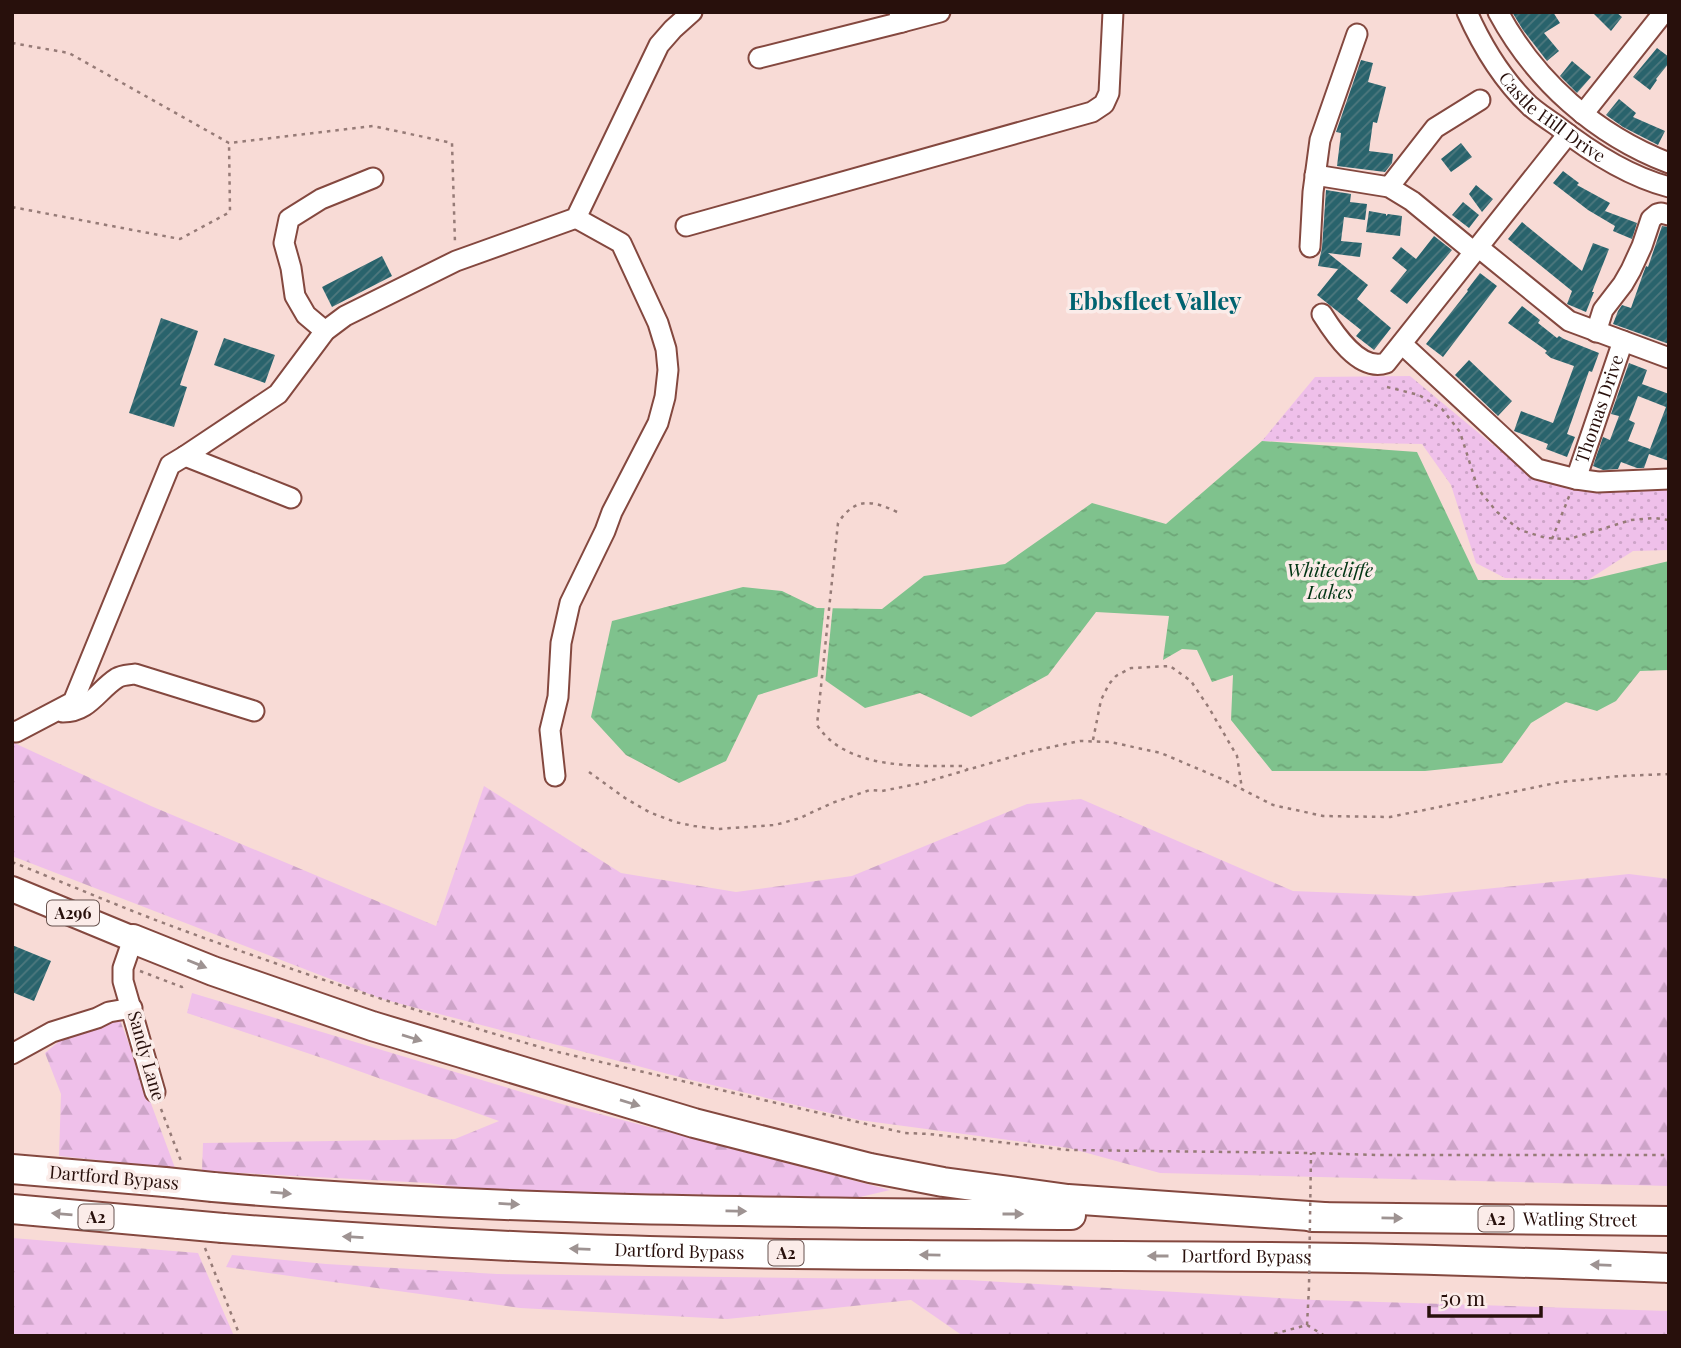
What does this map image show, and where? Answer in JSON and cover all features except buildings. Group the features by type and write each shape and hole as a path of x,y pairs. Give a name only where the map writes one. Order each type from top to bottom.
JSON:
{"highway":[{"name":"A2","path":"133,939 213,971 372,1026 694,1122 870,1168 943,1182 1068,1199 1314,1217"},
{"name":"Dartford Bypass","path":"12,1169 175,1177 214,1187 313,1195 604,1208 1314,1217"},
{"name":"Dartford Bypass","path":"12,1209 179,1224 214,1237 331,1236 585,1249 811,1254 1349,1258 1669,1268"},
{"name":"Watling Street","path":"1314,1217 1669,1221"}],"main road":[{"name":"A296","path":"12,889 133,939"}],"street":[{"path":"12,731 16,732 73,702 170,465 278,394 325,331 345,316 437,275 456,261 576,218 659,46 692,12"},
{"path":"759,58 900,17 940,12"},
{"path":"686,226 1097,109 1109,93 1113,12"},
{"name":"Castle Hill Drive","path":"1467,12 1504,77 1530,105 1583,146 1622,169 1669,187"},
{"path":"1498,12 1538,71 1560,94 1616,138 1669,163"},
{"path":"1583,114 1664,12"},
{"path":"1310,247 1320,140 1357,34"},
{"path":"1389,187 1435,128 1480,100"},
{"path":"1322,314 1335,335 1350,351 1363,360 1378,365 1386,363 1568,134"},
{"path":"1315,175 1389,187 1412,201 1569,321 1669,358"},
{"path":"325,331 306,315 295,296 284,243 289,219 321,200 373,177"},
{"path":"1596,331 1608,303 1631,270 1651,219 1661,213 1669,215"},
{"path":"555,776 550,730 558,697 563,633 570,603 612,512 658,423 668,370 659,323 621,243 576,218"},
{"name":"Thomas Drive","path":"1576,479 1623,341"},
{"name":"Thomas Drive","path":"1402,344 1537,469 1598,482 1669,479"},
{"path":"185,456 291,498"},
{"path":"54,712 78,710 118,678 135,674 254,711"},
{"name":"Sandy Lane","path":"133,939 123,972 124,984 155,1092"},
{"path":"12,1054 52,1032 105,1013 132,1008"}],"path":[{"path":"12,43 69,53 229,143 373,126 452,143 456,261"},
{"path":"12,207 180,239 230,212 229,143"},
{"path":"1387,387 1419,395 1442,409 1460,432 1478,489 1497,513 1520,530 1552,540 1569,540 1631,520 1669,520"},
{"path":"1552,540 1576,479"},
{"path":"897,513 876,503 868,503 855,506 843,515 838,523 818,727 844,749 864,758 886,763 963,766 968,770"},
{"path":"1093,741 1101,700 1116,676 1135,667 1170,666 1191,681 1209,708 1237,756 1242,789"},
{"path":"589,772 649,812 694,827 718,829 775,825 870,790 882,791 922,783 1042,748 1080,741 1110,742 1161,753 1222,779 1273,805 1323,816 1390,817 1561,782 1669,774"},
{"path":"12,862 183,931 382,999 505,1037 558,1052 905,1133 1068,1150 1379,1156 1669,1156"},
{"name":"Sandy Lane","path":"155,1092 175,1177"},
{"path":"1307,1325 1311,1153"},
{"path":"214,1237 240,1336"},
{"path":"1266,1336 1307,1325 1325,1336"}],"green space":[{"path":"1410,376 1533,478 1578,489 1669,488 1669,550 1633,551 1588,580 1505,578 1476,563 1451,485 1422,444 1262,441 1315,377"},
{"path":"12,742 151,806 436,926 484,786 621,873 736,892 852,876 1027,804 1081,799 1293,891 1417,896 1629,874 1669,879 1669,1186 1160,1173 1069,1148 859,1120 687,1079 382,999 12,856"},
{"path":"192,993 565,1105 890,1190 856,1198 554,1192 202,1171 203,1143 455,1139 499,1121 187,1013"},
{"path":"120,1020 175,1168 59,1156 61,1094 45,1053 68,1034"},
{"path":"12,1238 198,1253 234,1336 12,1336"},
{"path":"232,1255 326,1264 497,1274 968,1280 1314,1300 1669,1311 1669,1336 963,1336 911,1300 727,1319 520,1308 226,1267"}],"water":[{"name":"Whitecliffe Lakes","path":"1262,441 1417,452 1478,580 1588,580 1669,561 1669,670 1640,671 1616,701 1597,711 1566,702 1531,723 1502,763 1425,771 1272,771 1231,720 1233,675 1212,682 1197,650 1182,649 1163,660 1169,616 1096,612 1048,675 971,717 920,693 865,708 819,676 758,695 726,761 679,783 626,755 591,717 612,621 743,587 782,591 817,608 882,609 924,576 1005,564 1092,503 1166,524"}],"pier":[{"path":"825,604 833,605 825,684 817,681"}],"district":[{"name":"Ebbsfleet Valley","path":"1155,302"}]}
